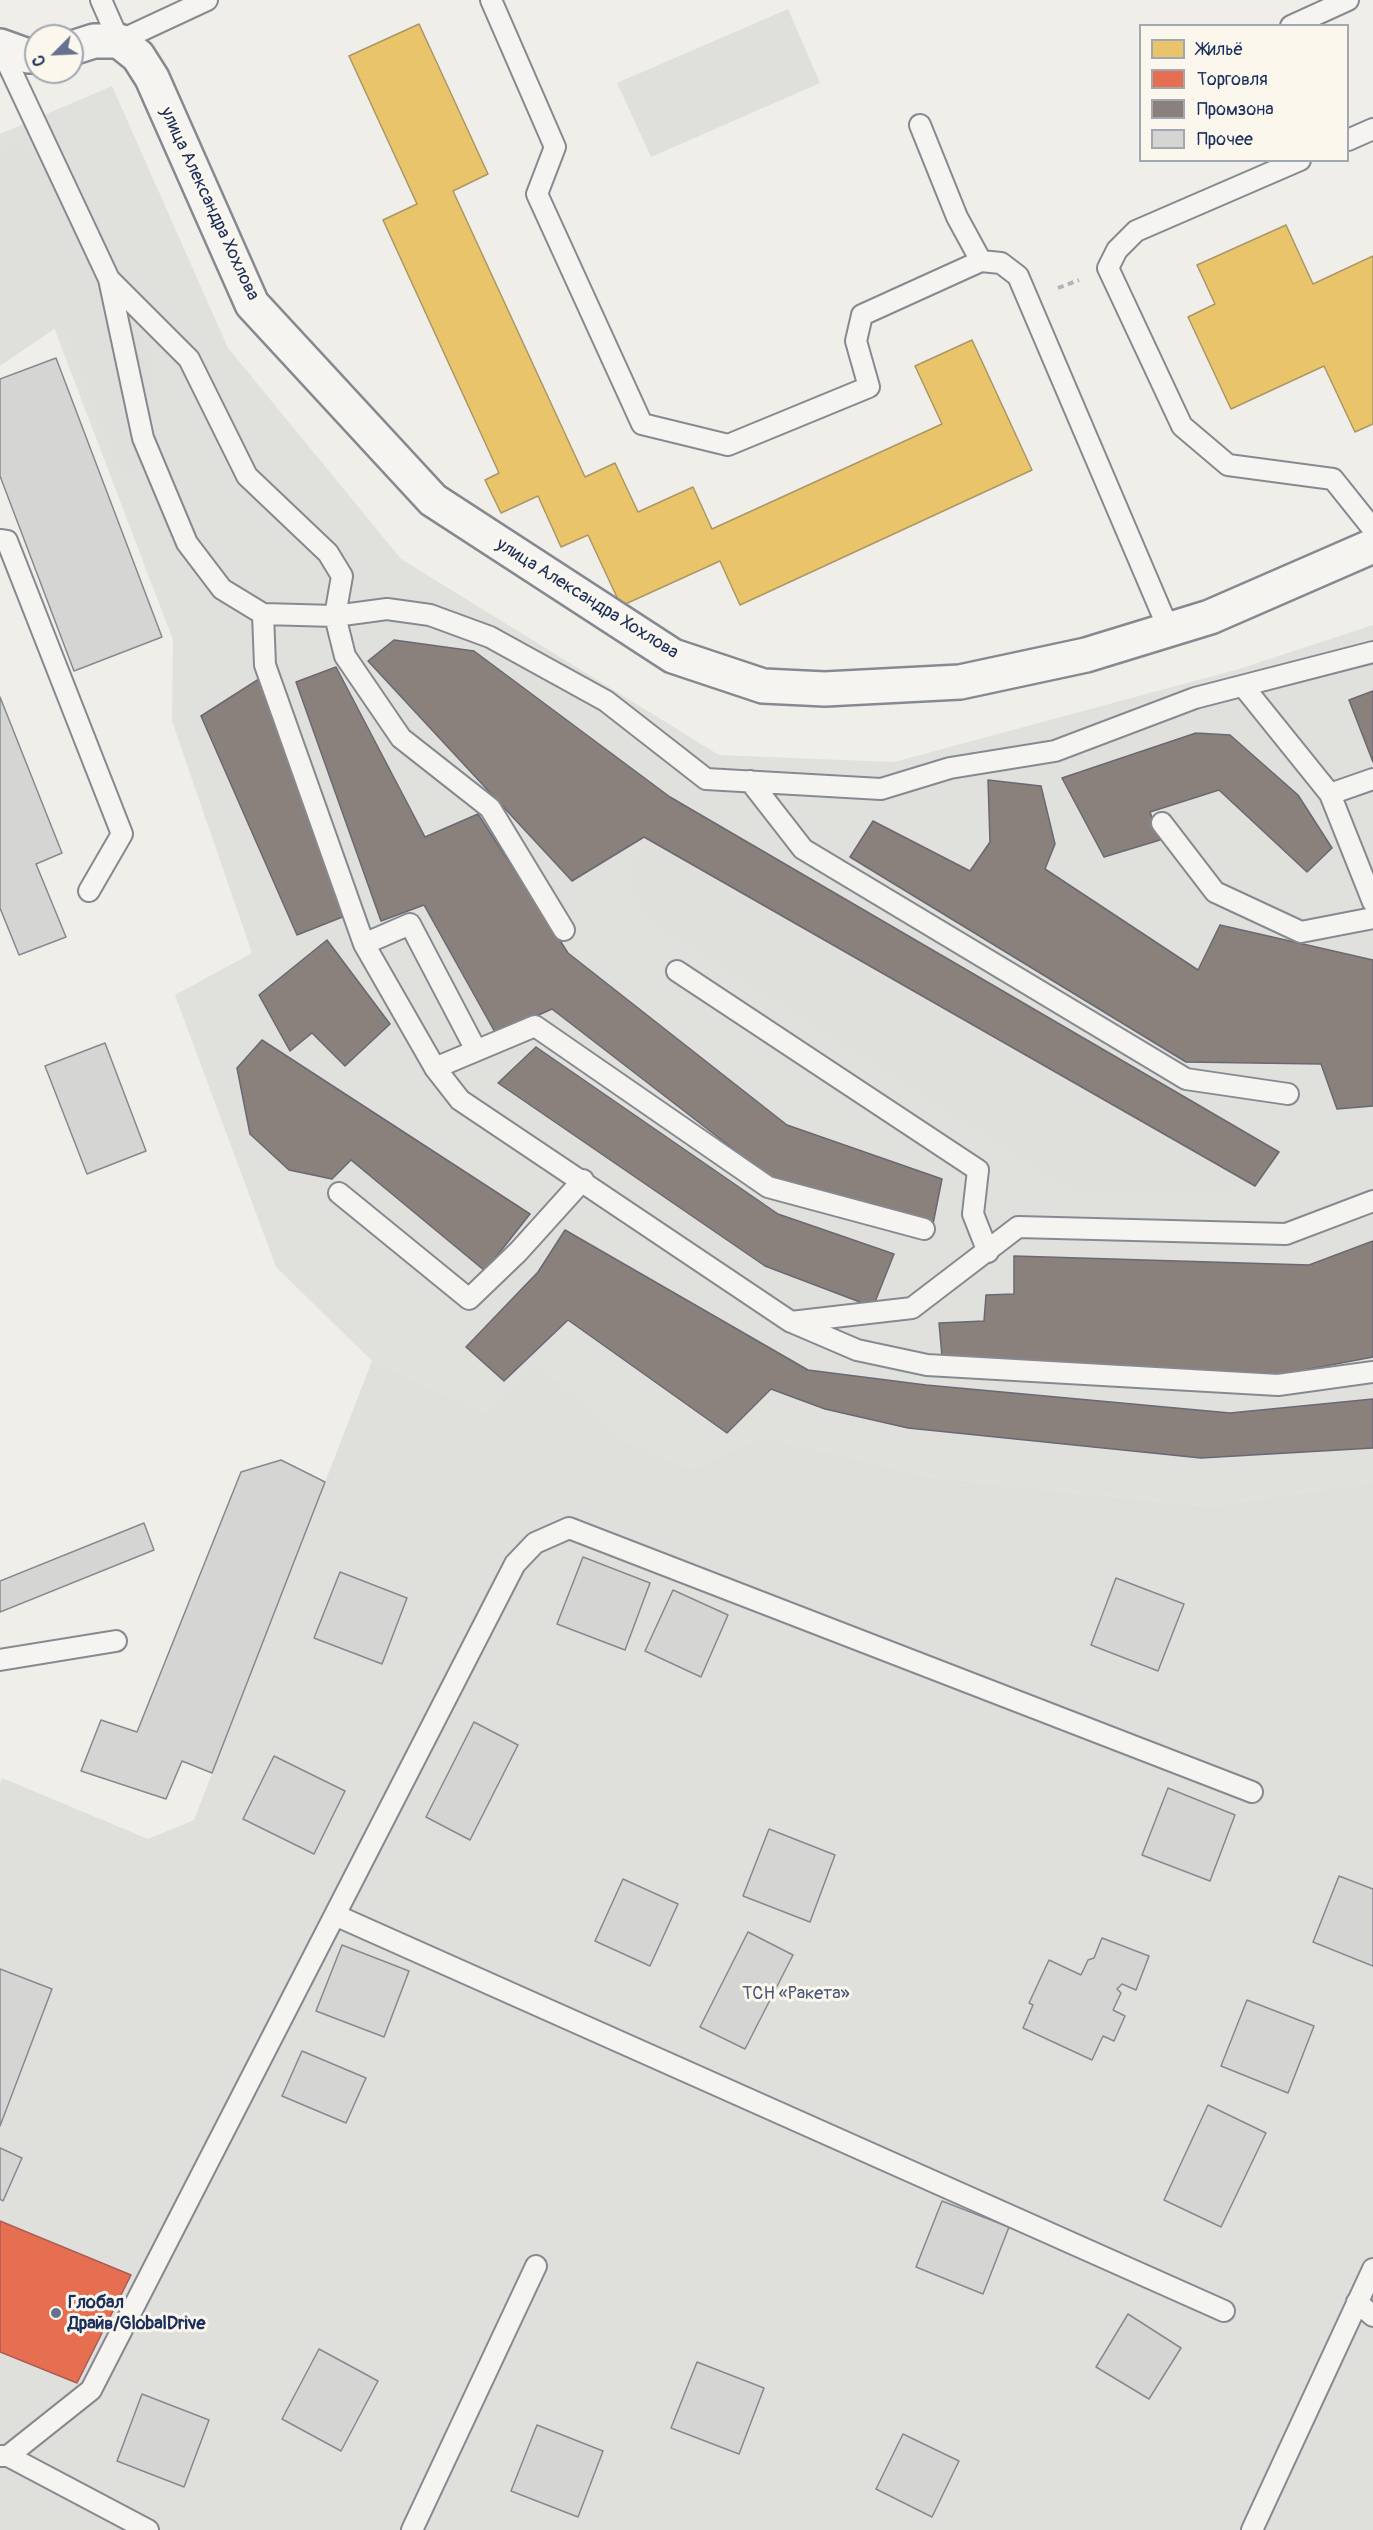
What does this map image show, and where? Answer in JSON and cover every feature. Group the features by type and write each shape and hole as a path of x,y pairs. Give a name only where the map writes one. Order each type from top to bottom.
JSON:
{"street":[{"path":"84,44 94,40 118,41"},
{"name":"улица Александра Хохлова","path":"118,41 138,56 152,78 252,304 433,500 673,656 763,686 836,688 960,682 1086,655 1210,617 1373,546"},
{"path":"0,46 24,55"}],"lane":[{"path":"101,0 118,41 207,0"},
{"path":"491,0 555,147 537,194 642,424 728,445 869,387 856,341 862,315 981,261 1000,263 1017,276 1169,630"},
{"path":"1295,24 1348,0"},
{"path":"0,46 109,279 143,438 187,543 222,589 263,614 335,616 387,609 430,615 490,637 606,701 706,779 881,789 950,768 1055,752 1195,698 1373,652"},
{"path":"920,125 957,217 981,261"},
{"path":"1349,139 1373,129"},
{"path":"1295,162 1136,231 1117,250 1108,268 1182,426 1228,465 1333,480 1373,529"},
{"path":"109,279 189,359 247,476 328,553 342,576 335,616 345,656 401,738 490,808 564,930"},
{"path":"0,540 7,541 122,834 90,891"},
{"path":"263,614 266,665 364,944 435,1068 460,1100 583,1180 791,1322 857,1350 927,1365 1278,1385 1373,1372"},
{"path":"1243,686 1330,794 1373,902"},
{"path":"1330,794 1373,778"},
{"path":"750,782 804,849 1186,1079 1288,1094"},
{"path":"1162,824 1215,892 1301,932 1373,918"},
{"path":"364,944 410,924 476,1050"},
{"path":"677,971 978,1170 973,1214 988,1252"},
{"path":"435,1068 535,1026 768,1187 924,1229"},
{"path":"339,1193 469,1299 518,1252 583,1180"},
{"path":"791,1322 912,1308 1018,1227 1286,1234 1373,1201"},
{"path":"148,2530 4,2456 91,2390 515,1564 535,1543 569,1528 1252,1792"},
{"path":"0,1660 116,1641"},
{"path":"334,1915 1224,2310"},
{"path":"411,2530 536,2266"},
{"path":"1252,2530 1373,2269"},
{"path":"1358,2302 1373,2316"}],"path":[{"path":"1028,300 1108,268"}],"shaded area":[{"path":"112,86 228,348 401,559 719,755 894,762 1239,669 1373,625 1373,1482 1209,1506 938,1478 760,1436 692,1469 624,1440 538,1363 483,1411 372,1361 276,1267 175,995 252,953 172,721 173,640 0,186 0,134"}],"green space":[{"path":"788,9 820,83 651,157 617,83"},
{"path":"22,146 99,222 154,368 143,468 120,475 63,323 0,366 0,151"},
{"path":"648,846 1234,1180 1236,1190 1076,1192 642,915 628,860"},
{"name":"ТСН «Ракета»","path":"372,1361 483,1411 538,1363 624,1440 692,1469 760,1436 938,1478 1209,1506 1373,1482 1373,2530 0,2530 0,1784 2,1778 148,1839 194,1820"}],"building: Жильё":[{"path":"419,24 488,174 453,191 585,477 615,463 638,512 693,487 712,529 942,424 915,366 972,340 1032,470 740,605 720,561 621,606 588,535 561,547 538,496 501,513 485,480 499,473 383,220 417,204 349,56"},
{"path":"1286,225 1313,284 1373,256 1373,424 1355,432 1324,366 1231,409 1188,317 1215,304 1197,265"}],"building: Торговля":[{"name":"Глобал Драйв/GlobalDrive","path":"0,2221 131,2275 77,2383 0,2352"}],"building: Промзона":[{"path":"394,640 474,651 670,797 1279,1152 1255,1186 644,837 572,881 368,661"},
{"path":"336,667 425,837 478,814 568,953 787,1125 942,1179 933,1224 767,1175 552,1009 496,1034 424,905 381,921 296,682"},
{"path":"259,679 345,916 297,935 201,716"},
{"path":"1373,691 1373,762 1349,700"},
{"path":"1196,733 1230,735 1298,795 1332,848 1307,872 1219,790 1150,812 1160,840 1104,857 1062,778"},
{"path":"988,780 1041,786 1055,844 1045,869 1198,970 1220,925 1373,960 1373,1106 1337,1109 1321,1064 1186,1062 850,857 873,821 970,871 990,842"},
{"path":"327,940 390,1024 345,1066 312,1033 290,1051 259,995"},
{"path":"262,1040 530,1214 485,1271 351,1160 332,1179 289,1170 250,1134 237,1068"},
{"path":"536,1047 778,1214 894,1254 873,1307 765,1266 498,1083"},
{"path":"565,1230 808,1370 926,1385 1230,1413 1373,1399 1373,1448 1201,1458 908,1428 825,1409 771,1389 727,1433 568,1320 504,1381 466,1347 538,1272"},
{"path":"1373,1241 1373,1357 1283,1374 942,1356 939,1323 984,1321 986,1295 1014,1294 1014,1256 1309,1265"}],"building: Прочее":[{"path":"56,358 162,637 74,671 0,476 0,379"},
{"path":"0,697 62,853 36,864 66,937 19,955 0,908"},
{"path":"105,1043 146,1151 87,1174 45,1066"},
{"path":"281,1460 325,1482 212,1773 182,1761 166,1799 81,1771 101,1720 137,1732 241,1472"},
{"path":"144,1523 154,1550 0,1612 0,1581"},
{"path":"583,1557 650,1583 625,1650 557,1624"},
{"path":"340,1572 407,1598 382,1664 314,1638"},
{"path":"1116,1578 1184,1604 1158,1671 1091,1645"},
{"path":"673,1590 728,1615 701,1677 645,1651"},
{"path":"474,1722 518,1745 470,1840 426,1817"},
{"path":"274,1756 345,1791 314,1854 243,1819"},
{"path":"1168,1788 1235,1815 1210,1881 1142,1855"},
{"path":"769,1829 835,1855 810,1922 743,1896"},
{"path":"1339,1876 1373,1889 1373,1966 1313,1942"},
{"path":"623,1879 678,1904 650,1966 595,1941"},
{"path":"748,1932 793,1955 745,2049 700,2027"},
{"path":"1102,1938 1149,1956 1136,1990 1122,1984 1117,1989 1121,1993 1113,2010 1125,2016 1114,2041 1103,2036 1092,2060 1023,2028 1033,2005 1029,2003 1049,1960 1081,1975 1088,1960 1094,1958"},
{"path":"342,1945 409,1971 384,2037 316,2011"},
{"path":"0,1969 52,1989 0,2126"},
{"path":"1247,2000 1314,2026 1288,2093 1221,2066"},
{"path":"302,2051 366,2078 346,2123 282,2096"},
{"path":"1208,2105 1266,2133 1221,2227 1164,2200"},
{"path":"0,2148 22,2158 3,2201 0,2199"},
{"path":"942,2201 1009,2227 983,2294 916,2267"},
{"path":"1128,2314 1181,2348 1149,2399 1096,2367"},
{"path":"319,2349 378,2381 341,2451 282,2419"},
{"path":"697,2362 764,2388 739,2454 671,2428"},
{"path":"142,2394 209,2420 184,2487 117,2461"},
{"path":"537,2425 603,2451 578,2517 511,2491"},
{"path":"903,2434 959,2461 932,2517 876,2489"}],"place":[{"name":"Глобал Драйв/GlobalDrive","path":"56,2313"}]}
